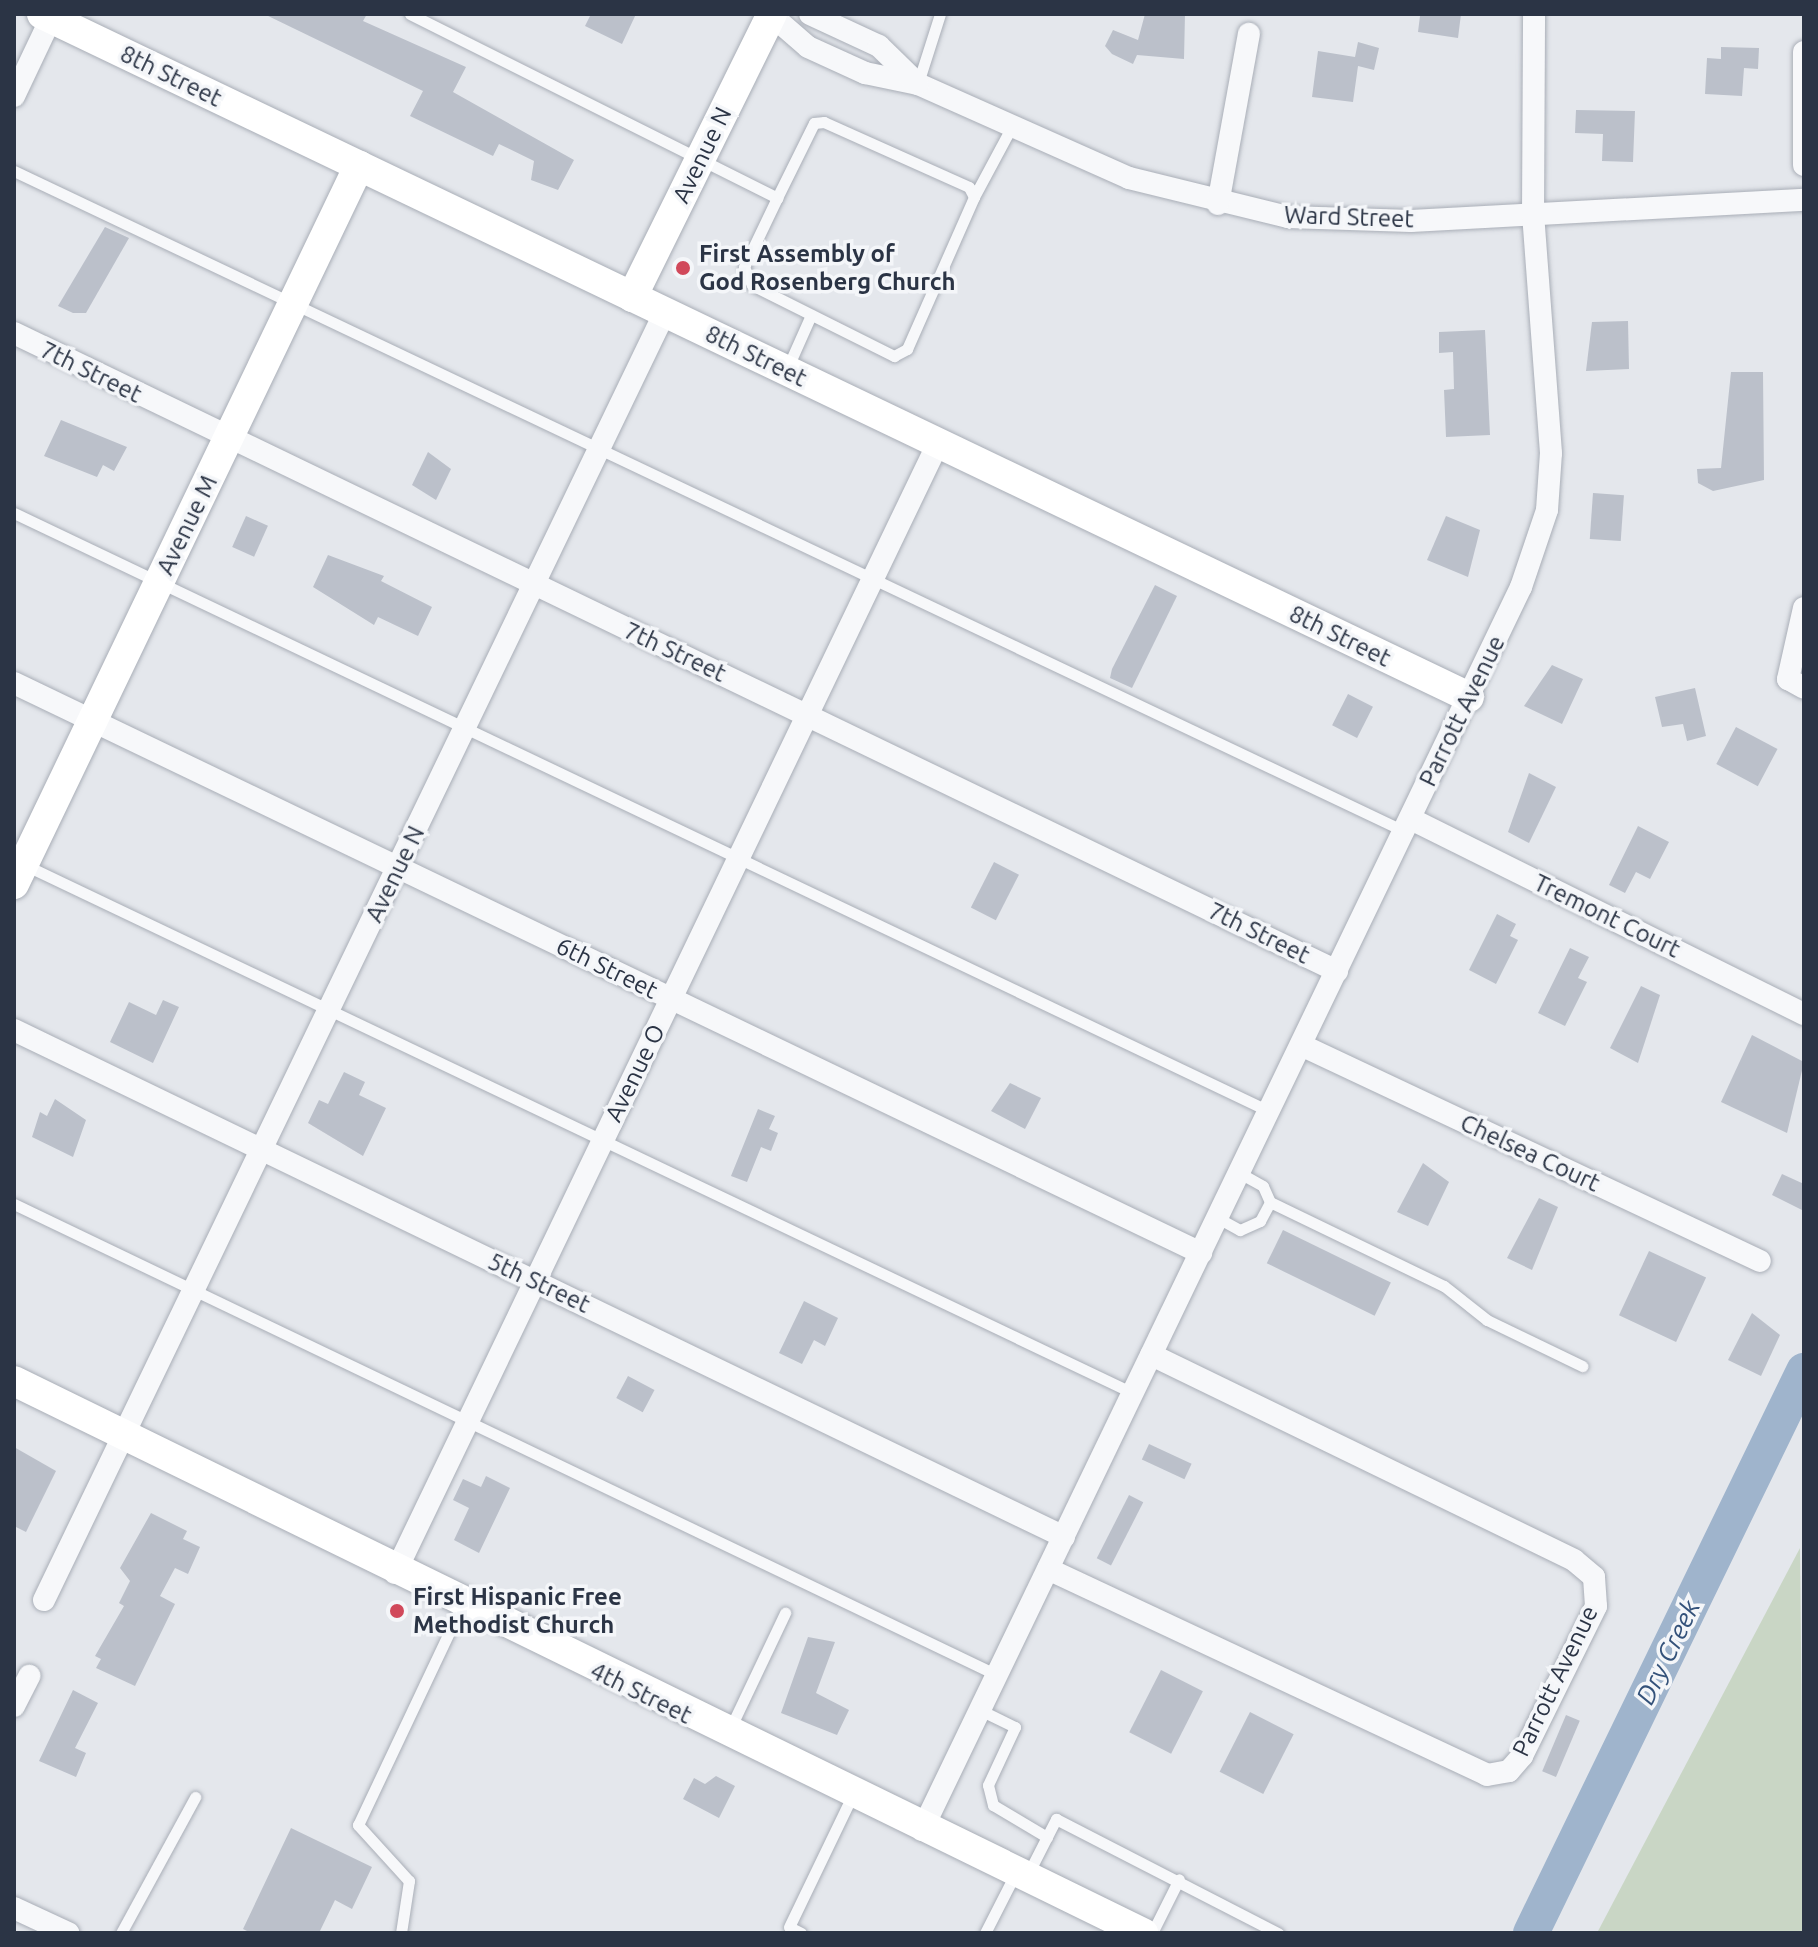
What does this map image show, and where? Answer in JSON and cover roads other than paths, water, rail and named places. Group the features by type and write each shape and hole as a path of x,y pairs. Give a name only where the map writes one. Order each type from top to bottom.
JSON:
{"street":[{"name":"Ward Street","path":"774,16 809,14 879,46 918,84"},
{"name":"Parrott Avenue","path":"922,1830 1469,697 1521,587 1547,510 1551,453 1533,215 1534,14"},
{"path":"14,96 47,16"},
{"name":"8th Street","path":"47,16 1469,697"},
{"name":"Avenue N","path":"632,297 774,16"},
{"name":"Ward Street","path":"774,16 808,47 865,73 918,84 1129,178 1218,204 1364,221 1804,200"},
{"path":"1218,204 1249,34"},
{"path":"1804,52 1804,165"},
{"name":"Avenue M","path":"17,869 92,721 359,166"},
{"name":"Avenue N","path":"44,1600 665,312"},
{"name":"7th Street","path":"14,333 228,440 808,714 1337,971"},
{"name":"Avenue O","path":"395,1573 938,443"},
{"path":"1796,683 1804,608"},
{"name":"6th Street","path":"14,683 1201,1253"},
{"name":"Tremont Court","path":"1407,825 1804,1014"},
{"name":"5th Street","path":"14,1030 261,1153 535,1280 1064,1537"},
{"name":"Chelsea Court","path":"1301,1045 1760,1261"},
{"name":"Parrott Avenue","path":"1048,1569 1487,1775 1509,1771 1522,1756 1596,1606 1594,1577 1574,1560 1151,1355"},
{"name":"4th Street","path":"14,1381 395,1573 922,1830 1143,1933"},
{"path":"14,1706 29,1676"},
{"path":"14,1908 68,1933"}],"lane":[{"path":"410,14 702,155 777,198"},
{"path":"918,84 940,14"},
{"path":"974,197 969,187 824,122 814,123 744,267 752,285 894,356 907,349 974,197 1011,128"},
{"path":"14,171 294,302 598,452 871,581 1407,825"},
{"path":"786,370 811,315"},
{"path":"14,513 1269,1111"},
{"path":"17,869 330,1009 1133,1393"},
{"path":"1240,1173 1263,1186 1270,1202 1444,1286 1487,1320 1582,1366"},
{"path":"1218,1218 1240,1230 1260,1221 1270,1202"},
{"path":"14,1204 997,1675"},
{"path":"401,1933 409,1881 358,1825 462,1605"},
{"path":"727,1735 785,1613"},
{"path":"980,1710 1015,1727 988,1785 993,1805 1047,1837"},
{"path":"801,1933 789,1927 852,1796"},
{"path":"121,1933 195,1797"},
{"path":"985,1933 1056,1819 1179,1879 1278,1933"},
{"path":"1152,1933 1179,1879"}],"waterway":[{"name":"Dry Creek","path":"1531,1933 1804,1371"}],"place":[{"name":"First Assembly of God Rosenberg Church","path":"683,268"},
{"name":"First Hispanic Free Methodist Church","path":"397,1611"}]}
